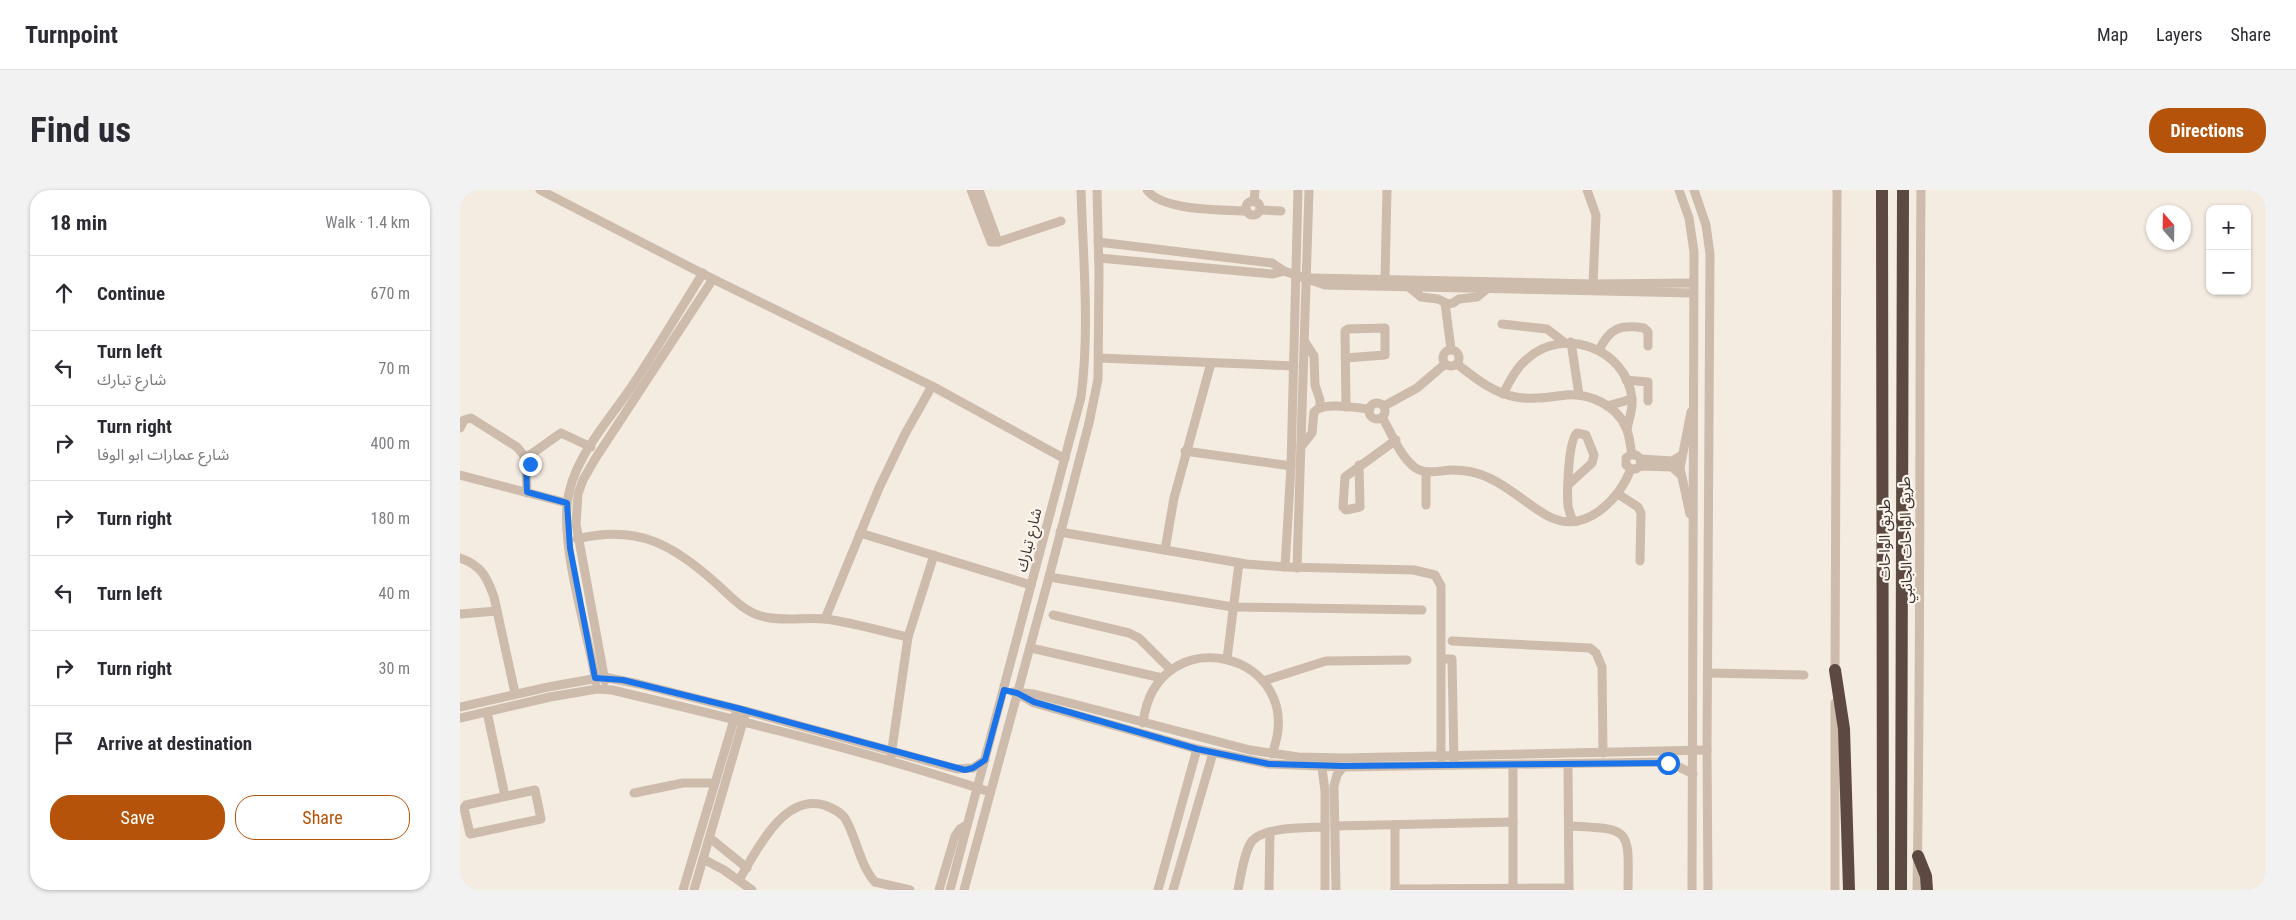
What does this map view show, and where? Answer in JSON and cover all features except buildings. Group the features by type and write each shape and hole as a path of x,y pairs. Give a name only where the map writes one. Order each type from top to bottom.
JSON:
{"highway":[{"name":"طريق الواحات","path":"1882,190 1883,890"},
{"name":"طريق الواحات","path":"1901,890 1903,190"},
{"path":"1835,670 1844,729 1849,890"},
{"path":"1918,856 1926,876 1927,890"}],"street":[{"path":"540,190 932,386 1065,459"},
{"path":"971,190 988,240 991,242 998,242 1061,221"},
{"path":"979,190 998,242"},
{"name":"شارع تبارك","path":"950,890 1081,396 1085,367 1085,333 1081,190"},
{"name":"شارع تبارك","path":"964,890 1050,577 1089,423 1098,379 1099,258 1096,190"},
{"path":"1147,190 1157,199 1168,203 1200,208 1247,211 1254,215 1260,210 1281,211"},
{"path":"1254,202 1255,190"},
{"path":"1285,567 1291,466 1298,190"},
{"path":"1297,568 1309,190"},
{"path":"1385,279 1387,190"},
{"path":"1587,190 1596,215 1593,284"},
{"path":"1694,190 1706,225 1710,254 1708,890"},
{"path":"1835,890 1837,190"},
{"name":"طريق الواحات الجانبي","path":"1917,890 1921,664 1919,460 1921,190"},
{"path":"1681,191 1693,237 1692,890"},
{"path":"1247,211 1247,206 1254,202"},
{"path":"1254,202 1259,205 1260,210"},
{"path":"1098,242 1272,263 1284,271 1325,285 1487,289 1693,288"},
{"path":"1216,268 1217,257"},
{"path":"1099,258 1273,274 1284,271"},
{"path":"1084,272 1099,272"},
{"path":"601,689 570,548 567,503 571,485 591,446 633,385 703,273"},
{"path":"1307,279 1326,277 1593,284 1618,287"},
{"path":"594,655 578,538 576,509 578,494 591,465 713,278"},
{"path":"1409,287 1421,297 1438,299 1449,303 1459,299 1477,297 1487,289"},
{"path":"1449,303 1451,349"},
{"path":"1502,324 1547,329 1568,342 1600,350 1614,362 1626,380 1632,399 1627,429 1632,454"},
{"path":"1600,350 1611,333 1622,326 1641,327 1646,330 1648,346"},
{"path":"1345,358 1385,356 1385,328 1346,330 1345,358 1346,407"},
{"path":"1085,333 1099,333"},
{"path":"1305,342 1314,356 1315,385 1320,397 1324,402 1336,406"},
{"path":"1503,394 1519,368 1528,358 1540,350 1568,342"},
{"path":"1568,342 1579,396"},
{"path":"1446,364 1443,355 1451,349"},
{"path":"1446,364 1450,366 1457,364 1460,358 1451,349"},
{"path":"1099,358 1294,366"},
{"path":"1165,550 1185,451 1210,362"},
{"path":"1301,447 1311,434 1314,412 1320,407 1336,406 1370,409 1376,403 1384,406 1417,388 1446,364"},
{"path":"1457,364 1478,380 1503,394 1529,399 1579,396 1598,400 1615,412 1627,429"},
{"path":"1626,380 1648,382 1648,401"},
{"path":"1293,382 1304,383"},
{"path":"825,619 860,533 897,450 932,386"},
{"path":"1320,397 1320,407"},
{"path":"1607,406 1632,399"},
{"path":"1693,527 1680,474 1686,427 1694,402"},
{"path":"1382,417 1385,412 1384,406"},
{"path":"1370,409 1372,416 1382,417"},
{"path":"1382,417 1412,465 1426,472 1453,470 1475,473 1503,484 1550,517 1574,521 1598,512 1618,494 1631,469"},
{"path":"460,428 464,420 471,418 517,447 527,459 527,492"},
{"path":"527,459 561,433 591,446"},
{"path":"1568,485 1594,459 1586,435 1583,433 1577,433 1572,438 1568,485 1568,510 1574,521"},
{"path":"1359,466 1396,440"},
{"path":"1185,451 1291,466"},
{"path":"1632,454 1636,454 1640,462"},
{"path":"1631,469 1626,463 1628,456 1632,454"},
{"path":"1640,462 1672,461 1682,455"},
{"path":"582,461 591,465"},
{"path":"1631,469 1636,469 1640,462"},
{"path":"1640,462 1672,467 1680,474"},
{"path":"1426,472 1426,505"},
{"path":"460,475 567,503"},
{"path":"1618,494 1638,507 1641,513 1640,560"},
{"path":"1060,532 1165,550 1228,556 1239,563 1297,568 1414,570 1436,575 1441,586 1441,766"},
{"path":"578,538 607,533 622,533 654,540 676,552 735,600 760,616 825,619 908,637"},
{"path":"860,533 1031,586"},
{"path":"890,762 908,637 934,555"},
{"path":"460,558 473,562 483,571 489,582 515,694"},
{"path":"1227,659 1239,563"},
{"path":"1050,577 1233,607 1422,610"},
{"path":"1692,604 1708,603"},
{"path":"1026,608 1040,612"},
{"path":"460,614 497,611"},
{"path":"1053,615 1129,633 1140,638 1171,670"},
{"path":"1452,641 1590,648 1596,653 1602,667 1603,753"},
{"path":"1031,648 1105,663 1162,678"},
{"path":"1143,723 1146,703 1162,678 1171,670 1196,659 1214,657 1227,659 1250,669 1263,681 1272,695 1279,724 1277,740 1272,754"},
{"path":"1442,659 1452,659 1454,766"},
{"path":"1263,681 1326,661 1407,660"},
{"path":"1708,673 1804,676"},
{"path":"460,707 599,678 741,709 965,770 973,768 985,760"},
{"path":"460,718 550,697 601,689 739,720 990,792"},
{"path":"1004,690 1034,694 1272,754 1343,766 1568,765 1659,762 1677,766 1693,774"},
{"path":"1017,693 1034,702 1197,749 1269,764 1441,755 1707,750"},
{"path":"694,890 710,838 741,709"},
{"path":"487,712 505,796"},
{"path":"683,890 715,783 739,720"},
{"path":"1158,890 1197,749"},
{"path":"1174,890 1213,753"},
{"path":"1322,762 1325,890"},
{"path":"1513,765 1513,888"},
{"path":"1395,825 1394,889 1569,889 1568,765"},
{"path":"1336,890 1334,786 1337,775 1343,766"},
{"path":"634,793 683,783 715,783"},
{"path":"1324,786 1334,786"},
{"path":"535,790 541,819 471,834 465,806 505,796 535,790"},
{"path":"739,880 777,822 786,813 797,806 822,804 834,809 845,818 863,862 875,882 910,890"},
{"path":"1335,826 1514,822"},
{"path":"939,890 955,836 960,828 967,825"},
{"path":"1569,826 1611,828 1622,835 1628,847 1628,890"},
{"path":"1238,890 1251,842 1256,837 1270,832 1324,827"},
{"path":"1269,890 1270,832"},
{"path":"710,838 747,868"},
{"path":"703,859 739,880 752,890"}],"route":[{"path":"530,464 526,464 527,492 567,503 568,532 574,574 595,678 604,677 623,680 737,708 965,770 973,768 985,760 1004,690 1017,693 1034,702 1197,749 1269,764 1343,766 1668,763"}]}
